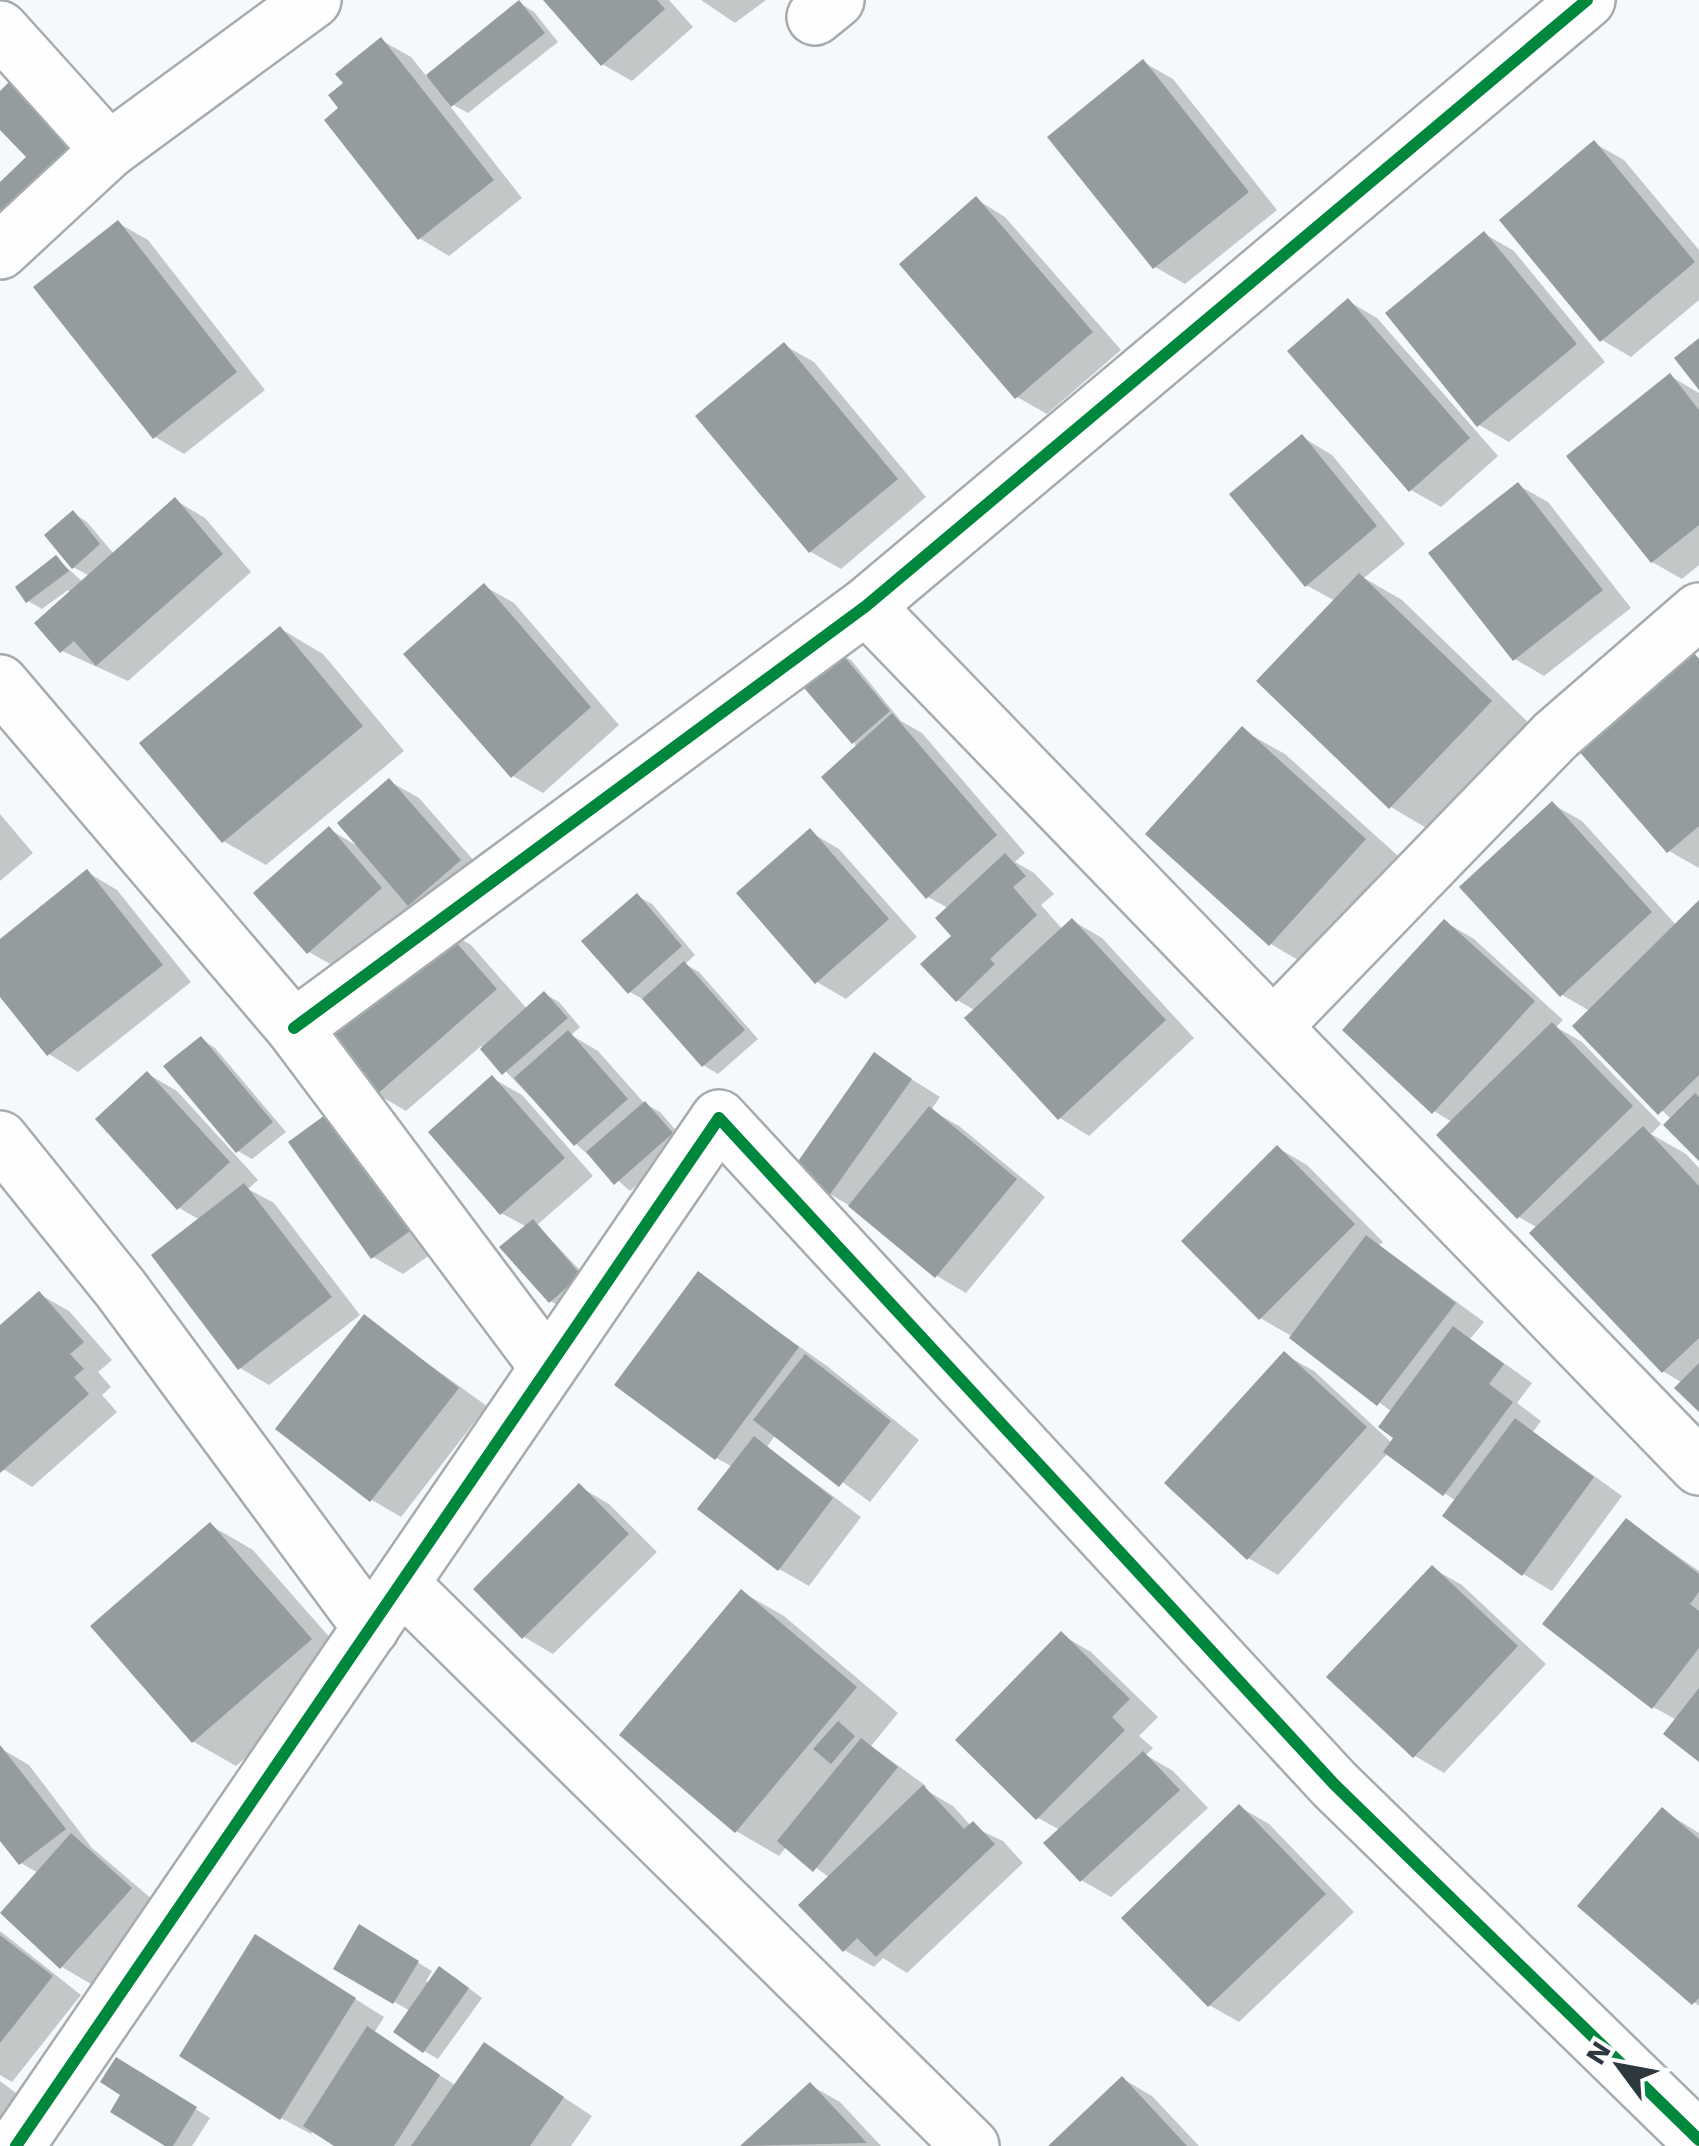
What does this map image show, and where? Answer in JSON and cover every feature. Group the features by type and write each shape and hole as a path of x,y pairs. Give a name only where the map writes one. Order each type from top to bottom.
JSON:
{"street":[{"path":"0,252 109,150 313,0"},
{"path":"294,1028 866,606 1587,0"},
{"path":"0,29 109,150"},
{"path":"866,606 1699,1466"},
{"path":"1275,1025 1555,736 1699,611"},
{"path":"0,684 294,1028 548,1367"},
{"path":"16,2146 720,1118 1334,1784 1699,2140"},
{"path":"0,1139 386,1606 971,2146"}],"building":[{"path":"519,0 545,33 451,107 426,75"},
{"path":"543,0 657,0 665,9 601,66"},
{"path":"381,37 494,180 418,240 324,120 338,108 328,95 343,83 335,74"},
{"path":"1143,59 1249,192 1153,269 1047,137"},
{"path":"12,79 80,148 0,224 0,182 26,157 0,130 0,91"},
{"path":"1594,140 1695,262 1600,342 1499,220"},
{"path":"976,196 1093,332 1015,399 899,264"},
{"path":"118,220 237,372 153,439 33,287"},
{"path":"1484,231 1577,344 1477,427 1385,313"},
{"path":"1348,298 1470,438 1409,492 1287,351"},
{"path":"1699,338 1699,390 1674,358"},
{"path":"784,342 898,479 809,553 695,416"},
{"path":"1670,373 1699,410 1699,525 1651,563 1566,456"},
{"path":"1302,434 1377,526 1305,587 1229,494"},
{"path":"1518,482 1603,590 1513,661 1428,553"},
{"path":"175,497 223,554 96,666 74,641 60,653 34,623"},
{"path":"73,510 100,544 72,569 44,535"},
{"path":"56,555 69,571 26,603 15,587"},
{"path":"1359,573 1492,701 1389,809 1256,681"},
{"path":"484,583 591,707 511,778 403,654"},
{"path":"280,626 363,726 222,843 139,743"},
{"path":"837,648 890,711 852,744 799,682"},
{"path":"1692,651 1699,659 1699,826 1667,853 1578,750"},
{"path":"892,713 997,835 926,899 821,777"},
{"path":"1242,726 1366,839 1269,946 1145,834"},
{"path":"389,778 461,860 408,906 337,823"},
{"path":"1552,801 1652,912 1560,997 1459,887"},
{"path":"329,826 382,888 307,954 253,893"},
{"path":"810,828 889,919 815,984 736,893"},
{"path":"1005,853 1026,876 1013,887 1037,915 990,959 995,964 956,1002 920,964 951,936 935,918"},
{"path":"87,869 163,965 47,1056 0,997 0,939"},
{"path":"637,893 682,946 628,994 581,941"},
{"path":"1699,900 1699,1075 1658,1115 1572,1026"},
{"path":"1072,918 1166,1020 1058,1120 964,1018"},
{"path":"1444,919 1535,1001 1432,1114 1342,1030"},
{"path":"441,925 497,989 375,1096 320,1032"},
{"path":"684,961 745,1030 702,1067 642,999"},
{"path":"544,991 568,1018 502,1075 480,1049"},
{"path":"1552,1022 1633,1106 1517,1219 1436,1135"},
{"path":"568,1030 628,1099 574,1146 514,1078"},
{"path":"201,1036 273,1122 236,1153 163,1066"},
{"path":"874,1052 912,1079 829,1196 792,1170"},
{"path":"147,1071 230,1162 177,1210 95,1119"},
{"path":"492,1075 565,1158 500,1215 428,1132"},
{"path":"1695,1093 1699,1097 1699,1161 1663,1125"},
{"path":"645,1101 673,1133 614,1185 586,1152"},
{"path":"929,1106 1017,1179 935,1278 848,1206"},
{"path":"336,1107 420,1224 371,1259 288,1142"},
{"path":"1643,1126 1699,1186 1699,1338 1662,1373 1529,1233"},
{"path":"1277,1145 1355,1224 1259,1320 1181,1241"},
{"path":"244,1183 332,1297 238,1370 151,1255"},
{"path":"533,1219 581,1275 549,1303 499,1247"},
{"path":"1366,1235 1456,1303 1377,1406 1289,1338"},
{"path":"698,1271 799,1347 715,1460 614,1385"},
{"path":"39,1291 84,1342 70,1354 84,1369 74,1377 89,1394 0,1473 0,1325"},
{"path":"364,1314 459,1388 370,1502 275,1429"},
{"path":"1453,1326 1504,1364 1489,1384 1513,1402 1443,1496 1383,1452 1393,1438 1378,1427"},
{"path":"1284,1351 1367,1427 1247,1560 1164,1483"},
{"path":"805,1354 891,1421 839,1487 753,1420"},
{"path":"1699,1363 1699,1412 1674,1388"},
{"path":"1515,1418 1594,1477 1522,1576 1442,1516"},
{"path":"754,1436 833,1498 778,1571 697,1509"},
{"path":"579,1483 629,1534 522,1639 473,1589"},
{"path":"1626,1518 1699,1574 1699,1592 1690,1604 1699,1611 1699,1648 1652,1709 1542,1624"},
{"path":"210,1522 312,1639 192,1743 90,1626"},
{"path":"1432,1565 1518,1646 1413,1758 1326,1677"},
{"path":"741,1589 857,1687 735,1833 619,1735"},
{"path":"1061,1631 1130,1699 1112,1717 1125,1730 1036,1820 955,1740"},
{"path":"1699,1688 1699,1762 1663,1734"},
{"path":"838,1721 855,1736 831,1764 813,1749"},
{"path":"861,1738 898,1767 813,1872 777,1841"},
{"path":"0,1745 66,1829 19,1865 0,1841"},
{"path":"1143,1751 1180,1790 1080,1882 1043,1843"},
{"path":"923,1785 964,1829 973,1821 995,1844 876,1957 857,1938 843,1952 798,1905"},
{"path":"1239,1804 1326,1894 1208,2007 1121,1918"},
{"path":"1662,1807 1699,1839 1699,1998 1692,2005 1577,1906"},
{"path":"71,1833 132,1888 60,1969 0,1913"},
{"path":"359,1924 419,1961 393,2004 333,1969"},
{"path":"255,1934 356,1998 280,2120 179,2056"},
{"path":"0,1935 53,1976 0,2043"},
{"path":"439,1966 469,1988 423,2053 393,2032"},
{"path":"367,2026 440,2075 394,2146 334,2146 303,2126"},
{"path":"484,2042 564,2097 530,2146 411,2146"},
{"path":"116,2057 197,2107 173,2146 165,2146 110,2112 120,2095 100,2082"},
{"path":"1122,2076 1187,2146 1048,2146"},
{"path":"810,2082 867,2143 740,2146"}],"cycle path":[{"path":"294,1028 866,606 1587,0"},
{"path":"16,2146 719,1118 1334,1784 1699,2140"}]}
